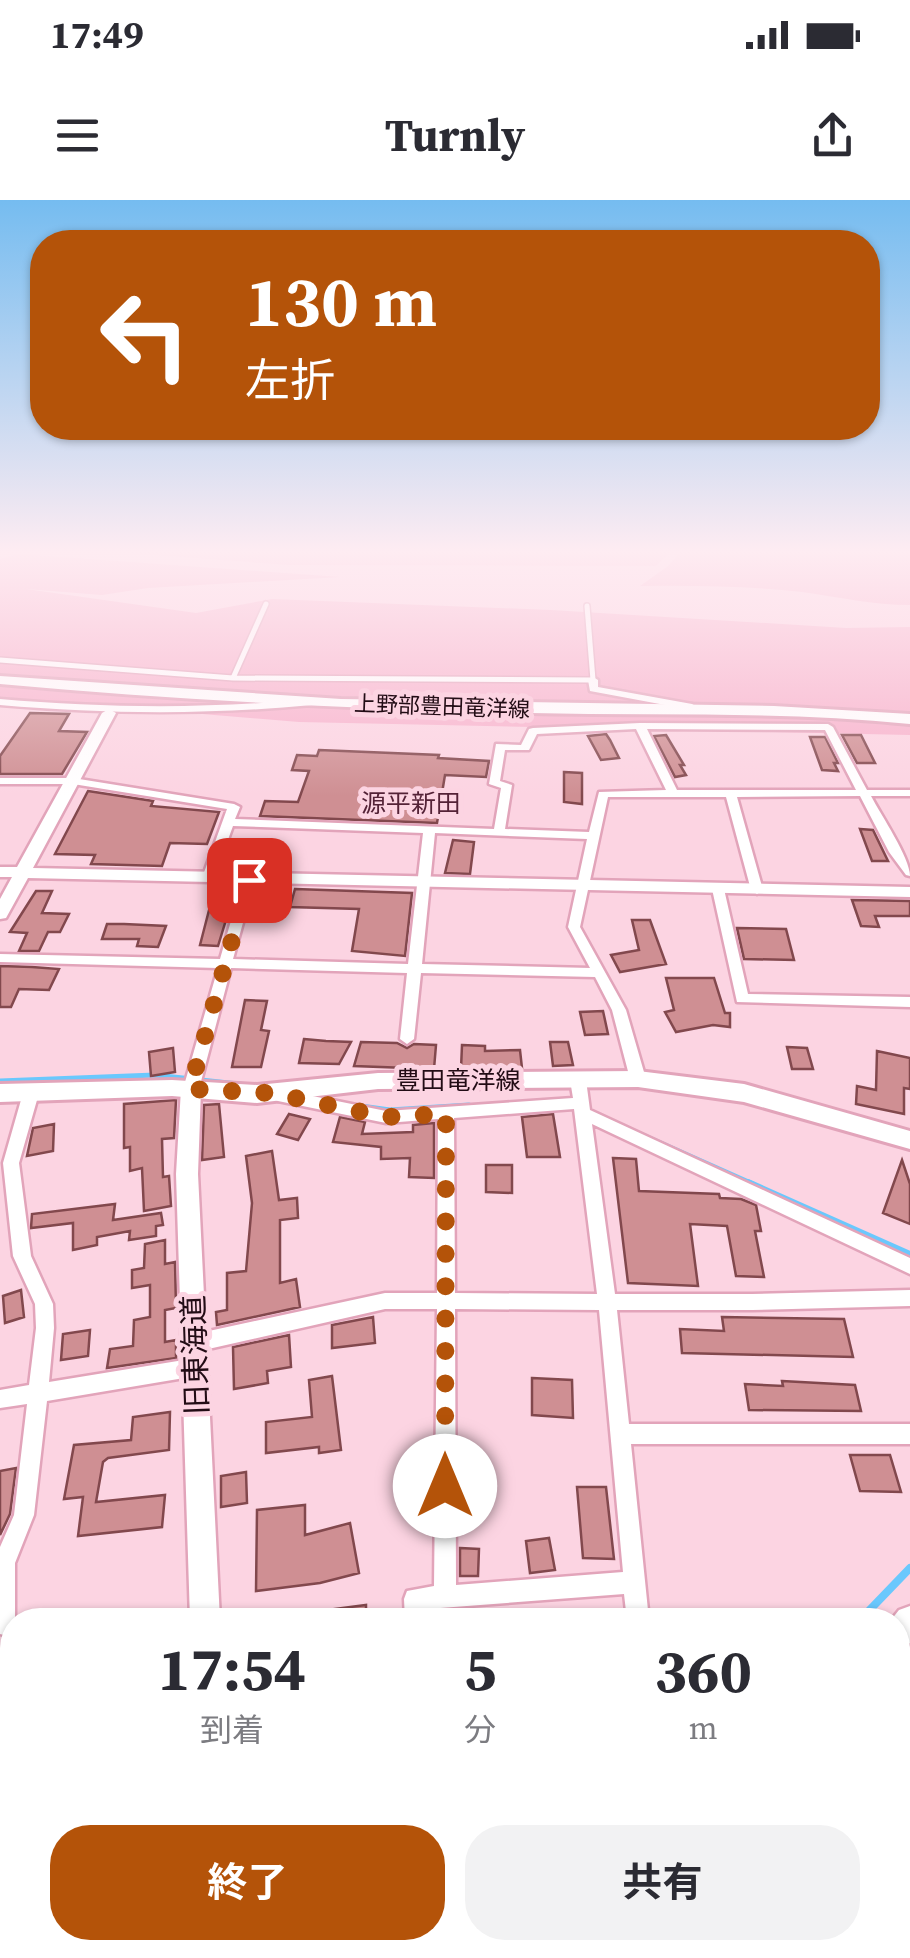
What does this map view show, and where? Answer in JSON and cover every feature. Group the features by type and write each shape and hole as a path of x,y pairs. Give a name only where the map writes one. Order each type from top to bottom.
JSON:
{"main road":[{"name":"上野部豊田竜洋線","path":"0,680 316,702 910,716"},
{"name":"豊田竜洋線","path":"0,1093 190,1089 271,1093 378,1080 581,1099 638,1079 744,1093 910,1140"}],"street":[{"path":"593,680 592,690 607,694 724,711"},
{"path":"0,702 109,712 223,710 316,702"},
{"path":"0,914 109,712"},
{"path":"640,726 673,794"},
{"path":"499,833 507,785 494,784 500,746 526,748 533,731 640,726 828,727 895,852 910,872"},
{"path":"0,780 74,782 234,806 208,878"},
{"path":"638,1079 619,1010 574,927 604,794 910,793"},
{"path":"731,794 757,890"},
{"path":"229,822 595,836"},
{"path":"407,1039 429,831"},
{"path":"0,872 910,892"},
{"path":"190,1089 249,880"},
{"path":"718,889 742,1000 910,1002"},
{"path":"0,958 600,972"},
{"name":"旧東海道","path":"190,1089 187,1174 206,1608"},
{"path":"4,1608 4,1562 24,1515 44,1304 22,1256 11,1164 31,1093"},
{"path":"271,1093 386,1117 581,1099 910,1266"},
{"path":"581,1099 607,1300 636,1608"},
{"path":"445,1598 446,1114"},
{"path":"0,1400 195,1355 341,1309 386,1301 752,1302 910,1298"},
{"path":"619,1434 910,1434"},
{"path":"415,1608 415,1599 633,1582"}],"lane":[{"path":"233,678 253,632"},
{"path":"0,660 233,678 593,680 589,632"}],"shaded area":[{"path":"0,632 910,632 910,735 299,722 0,697"}],"building":[{"path":"30,713 69,714 59,731 87,732 62,774 0,774 0,756"},
{"path":"606,734 619,758 601,760 588,736"},
{"path":"666,735 686,775 675,777 654,736"},
{"path":"842,735 861,735 875,763 857,763"},
{"path":"810,737 825,737 838,771 822,770"},
{"path":"319,750 489,761 486,777 445,775 437,823 260,816 265,801 298,802 309,771 292,770 297,755 317,756"},
{"path":"564,772 582,773 582,804 564,802"},
{"path":"88,791 153,801 151,806 219,812 207,844 170,843 162,866 91,864 95,855 55,854"},
{"path":"860,829 873,830 888,861 872,861"},
{"path":"453,840 474,842 470,874 445,873"},
{"path":"215,887 236,887 218,946 200,945"},
{"path":"295,889 412,893 405,956 352,951 359,909 290,907"},
{"path":"36,891 52,891 42,913 69,914 60,932 48,932 39,951 19,951 27,933 10,932"},
{"path":"852,900 910,901 910,916 875,916 879,927 861,926"},
{"path":"632,920 650,920 666,964 620,972 611,955 639,950"},
{"path":"107,924 166,926 158,947 137,946 139,939 102,939"},
{"path":"737,928 786,929 794,960 744,959"},
{"path":"0,966 59,969 49,990 19,989 11,1007 0,1007"},
{"path":"666,978 714,978 725,1013 730,1013 730,1027 713,1025 676,1032 665,1012 674,1010"},
{"path":"245,1000 267,1001 261,1030 269,1031 261,1067 232,1067"},
{"path":"603,1011 608,1034 585,1035 580,1012"},
{"path":"304,1039 351,1042 339,1064 299,1063"},
{"path":"361,1042 397,1043 407,1048 414,1044 436,1045 434,1069 354,1066"},
{"path":"550,1042 568,1042 573,1065 553,1066"},
{"path":"462,1045 485,1046 485,1051 520,1050 522,1068 461,1069"},
{"path":"787,1047 807,1048 813,1069 792,1069"},
{"path":"173,1048 175,1072 151,1076 149,1052"},
{"path":"877,1051 910,1058 910,1089 904,1088 904,1114 856,1104 857,1086 876,1090"},
{"path":"176,1100 174,1138 162,1139 163,1177 169,1176 171,1206 144,1211 142,1168 130,1171 130,1147 124,1148 124,1104"},
{"path":"219,1104 224,1157 202,1160 204,1105"},
{"path":"289,1114 310,1119 298,1140 277,1134"},
{"path":"553,1114 560,1157 527,1157 522,1117"},
{"path":"340,1117 365,1122 362,1134 413,1132 413,1125 434,1123 434,1178 409,1177 410,1158 381,1159 381,1147 333,1142"},
{"path":"54,1124 53,1151 27,1156 33,1128"},
{"path":"272,1151 279,1200 297,1198 298,1218 280,1220 280,1283 296,1279 300,1307 217,1325 216,1312 227,1310 227,1273 246,1271 252,1203 246,1156"},
{"path":"613,1158 636,1159 639,1191 719,1194 720,1198 741,1199 756,1205 761,1231 755,1231 764,1277 736,1276 727,1226 690,1224 698,1286 628,1283"},
{"path":"902,1160 910,1184 910,1224 883,1213"},
{"path":"486,1165 512,1165 512,1193 486,1192"},
{"path":"115,1204 113,1220 161,1213 163,1225 156,1226 156,1236 129,1240 130,1231 97,1237 97,1245 73,1250 73,1223 31,1228 32,1214"},
{"path":"165,1240 165,1264 175,1262 176,1308 165,1310 165,1342 176,1340 176,1358 107,1368 110,1349 133,1346 134,1320 150,1317 150,1285 132,1288 132,1270 144,1268 145,1244"},
{"path":"21,1290 24,1317 5,1323 3,1296"},
{"path":"373,1317 375,1343 332,1348 332,1325"},
{"path":"722,1317 844,1319 853,1357 682,1353 680,1329 724,1331"},
{"path":"90,1330 88,1356 61,1360 63,1334"},
{"path":"289,1335 291,1367 267,1371 268,1383 234,1389 233,1347"},
{"path":"332,1376 341,1450 319,1453 319,1447 266,1453 266,1422 312,1417 309,1380"},
{"path":"532,1378 572,1380 573,1418 532,1415"},
{"path":"782,1381 855,1385 861,1411 749,1410 745,1384 783,1386"},
{"path":"170,1412 169,1450 108,1458 103,1462 96,1502 165,1495 162,1527 78,1536 83,1497 64,1499 74,1445 131,1440 133,1417"},
{"path":"850,1455 890,1455 901,1492 860,1491"},
{"path":"16,1468 10,1514 0,1535 0,1471"},
{"path":"246,1472 247,1503 221,1507 221,1476"},
{"path":"577,1487 606,1487 614,1559 583,1558"},
{"path":"305,1505 305,1535 350,1523 359,1573 320,1583 256,1591 257,1510"},
{"path":"549,1538 555,1570 530,1573 526,1541"},
{"path":"460,1548 479,1549 478,1576 460,1576"}],"waterway":[{"path":"0,1081 155,1075 247,1085"},
{"path":"361,1106 390,1110 469,1105"},
{"path":"584,1109 753,1184"},
{"path":"748,1182 910,1254"},
{"path":"872,1608 910,1568"}],"district":[{"name":"源平新田","path":"411,803"}],"route":[{"path":"249,880 190,1089 271,1093 386,1117 446,1114 445,1486"}]}
